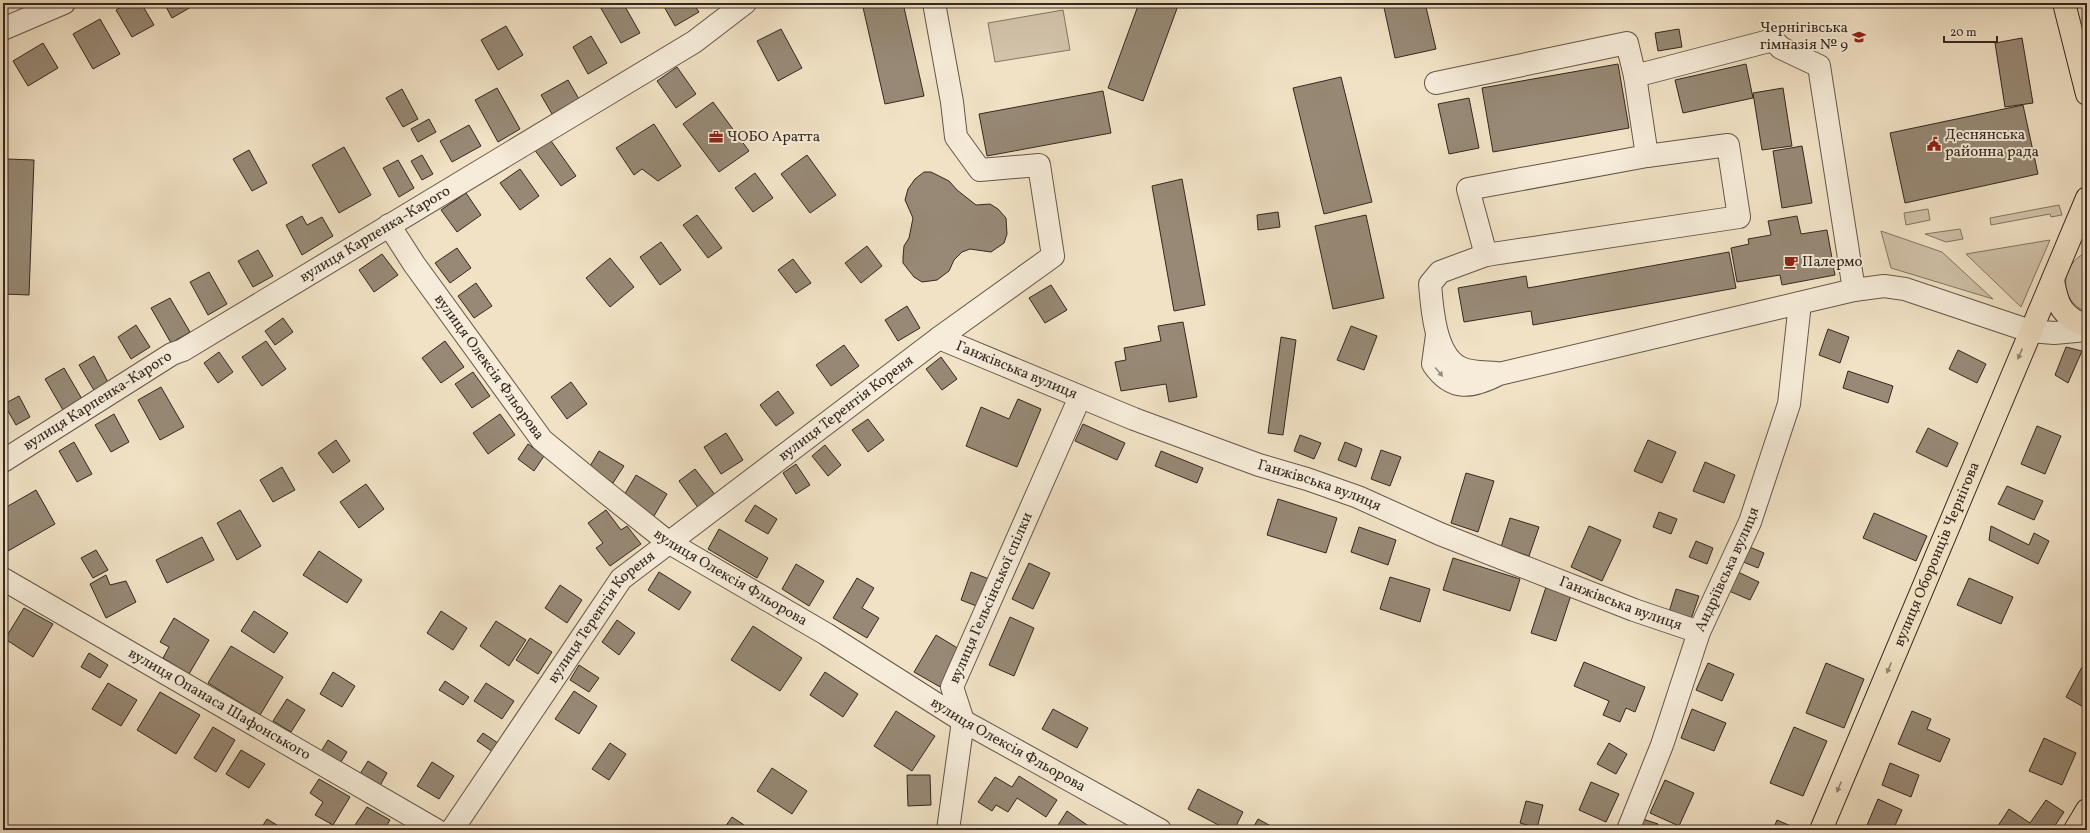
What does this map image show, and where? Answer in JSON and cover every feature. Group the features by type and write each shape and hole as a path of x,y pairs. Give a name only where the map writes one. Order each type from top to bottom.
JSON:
{"main road":[{"path":"2064,3 2087,94"},
{"path":"2067,248 2087,198"},
{"path":"2067,248 2087,239"},
{"name":"вулиця Оборонців Чернігова","path":"1821,830 2030,331 2067,248"},
{"path":"2053,280 2056,299 2063,312 2077,322 2087,326"},
{"path":"2075,830 2087,810"}],"street":[{"path":"3,29 64,3"},
{"name":"вулиця Карпенка-Карого","path":"3,461 172,354 182,350 694,42 745,3"},
{"name":"вулиця Терентія Кореня","path":"452,830 620,579 939,338 1053,256 1040,165 980,170 956,137 952,102 934,3"},
{"path":"1635,76 1773,40 1781,48 1819,66 1854,290"},
{"path":"1436,83 1627,43 1635,76 1647,156"},
{"path":"1486,255 1468,189 1647,156 1728,145 1739,218 1486,255 1440,272 1430,284 1437,335 1448,357 1459,367 1499,374 1854,290 1884,286 1904,289 2030,331 2054,333 2087,330"},
{"name":"вулиця Олексія Фльорова","path":"389,225 414,264 542,440 668,542 826,634 963,721 1160,830"},
{"name":"Андріївська вулиця","path":"1628,830 1662,746 1699,632 1750,522 1789,404 1800,303"},
{"name":"Ганжівська вулиця","path":"939,338 1080,397 1259,466 1307,479 1358,497 1440,534 1634,610 1699,632"},
{"name":"вулиця Гельсінської спілки","path":"948,830 963,721 952,687 1080,397"},
{"name":"вулиця Опанаса Шафонського","path":"3,579 436,830"}],"shaded area":[{"path":"1063,10 1070,50 995,62 988,23"},
{"path":"2059,205 2062,215 2051,217 2050,214 1991,225 1990,218"},
{"path":"1928,209 1930,220 1906,225 1904,213"},
{"path":"1960,229 1963,239 1946,242 1925,234"},
{"path":"1881,231 1942,252 1993,299 1891,268"},
{"path":"2050,240 2021,307 1966,254"},
{"path":"2087,252 2087,312 2077,307 2071,300 2067,291 2066,282 2067,273 2071,265"}],"building":[{"path":"128,3 141,3 154,25 132,37 116,10"},
{"path":"164,3 189,3 191,7 172,18"},
{"path":"603,3 623,3 640,33 621,43 599,5"},
{"path":"662,3 693,3 699,12 675,26"},
{"path":"862,3 903,3 924,96 885,104"},
{"path":"1139,3 1179,3 1143,101 1108,88"},
{"path":"1383,3 1425,3 1436,49 1395,58"},
{"path":"100,19 120,54 93,69 73,34"},
{"path":"506,26 523,55 498,70 481,40"},
{"path":"781,29 802,68 778,81 757,41"},
{"path":"1679,29 1682,47 1658,51 1655,33"},
{"path":"591,36 607,63 588,74 573,47"},
{"path":"2022,38 2033,103 2005,107 1995,43"},
{"path":"43,43 58,68 28,86 13,61"},
{"path":"1618,64 1629,128 1493,152 1482,88"},
{"path":"1746,64 1753,98 1683,113 1675,80"},
{"path":"677,67 696,94 676,108 657,81"},
{"path":"1341,77 1372,202 1324,214 1293,88"},
{"path":"568,80 579,99 552,114 541,95"},
{"path":"497,88 520,129 498,142 475,100"},
{"path":"1783,88 1792,146 1762,150 1753,93"},
{"path":"402,89 418,119 403,127 386,98"},
{"path":"1103,91 1111,133 987,156 979,114"},
{"path":"1469,98 1479,148 1449,154 1438,104"},
{"name":"ЧОБО Аратта","path":"713,102 749,151 719,172 683,124"},
{"path":"2023,105 2038,174 1905,203 1890,133"},
{"path":"429,119 436,132 418,142 411,129"},
{"path":"654,124 681,166 658,181 642,169 634,175 616,148"},
{"path":"469,125 481,146 452,162 440,141"},
{"path":"549,138 576,176 561,186 534,149"},
{"path":"1802,146 1812,203 1782,208 1773,151"},
{"path":"344,147 371,195 339,213 312,165"},
{"path":"249,150 267,183 252,191 233,159"},
{"path":"422,155 433,174 422,180 411,161"},
{"path":"807,155 836,195 810,213 781,174"},
{"path":"7,159 34,160 29,295 3,294"},
{"path":"398,160 414,188 399,197 383,168"},
{"path":"520,169 539,196 520,210 500,183"},
{"path":"924,172 931,172 949,181 957,190 976,205 990,204 998,209 1006,218 1007,234 1004,243 991,252 970,249 962,252 954,260 949,271 937,280 922,282 914,277 903,263 903,257 904,246 909,238 913,218 905,200 908,189 915,179"},
{"path":"755,173 773,198 753,212 735,188"},
{"path":"1182,179 1205,305 1174,311 1152,186"},
{"path":"466,193 481,215 457,232 441,210"},
{"path":"1278,212 1280,227 1258,230 1257,215"},
{"path":"697,215 722,248 708,258 683,225"},
{"path":"1366,215 1384,298 1333,309 1315,226"},
{"path":"302,216 307,225 322,217 333,236 302,255 286,225"},
{"path":"1797,216 1801,234 1827,230 1835,275 1782,285 1780,275 1737,282 1731,248 1749,244 1748,239 1771,235 1768,221"},
{"path":"661,242 681,270 660,285 640,257"},
{"path":"867,246 882,266 861,283 845,263"},
{"path":"457,248 471,268 450,283 435,263"},
{"path":"258,250 273,276 253,287 238,261"},
{"path":"1729,252 1736,288 1533,325 1531,311 1464,322 1458,288 1526,276 1528,288"},
{"path":"382,254 398,275 374,292 359,270"},
{"path":"610,258 634,287 610,307 586,278"},
{"path":"793,259 811,283 796,293 778,270"},
{"path":"209,272 227,304 208,315 190,282"},
{"path":"476,283 492,306 474,318 458,296"},
{"path":"1051,285 1067,310 1045,323 1029,298"},
{"path":"170,298 190,332 171,343 151,308"},
{"path":"907,306 920,328 898,341 885,320"},
{"path":"283,318 293,332 275,345 265,331"},
{"path":"1183,322 1197,397 1169,402 1166,384 1121,391 1115,362 1126,360 1124,348 1161,341 1158,326"},
{"path":"136,325 150,347 131,359 118,337"},
{"path":"1351,326 1377,336 1364,370 1337,360"},
{"path":"1828,329 1849,337 1840,363 1819,355"},
{"path":"1281,337 1296,340 1283,435 1268,433"},
{"path":"266,341 286,369 262,386 242,357"},
{"path":"445,341 464,367 441,383 422,358"},
{"path":"844,345 859,366 831,386 816,365"},
{"path":"2066,347 2082,351 2068,383 2055,375"},
{"path":"1958,350 1986,364 1977,383 1949,369"},
{"path":"219,352 233,372 218,383 204,363"},
{"path":"94,356 109,384 95,392 79,365"},
{"path":"941,357 957,379 942,390 926,369"},
{"path":"64,368 82,399 63,410 45,379"},
{"path":"1848,371 1893,386 1888,403 1843,388"},
{"path":"473,372 490,396 472,408 455,384"},
{"path":"571,382 587,404 567,419 551,397"},
{"path":"161,387 184,427 160,440 138,400"},
{"path":"778,391 794,413 776,426 760,405"},
{"path":"19,396 30,417 16,425 4,404"},
{"path":"1018,399 1041,409 1017,467 966,446 981,407 1009,419"},
{"path":"114,414 129,442 111,452 95,425"},
{"path":"500,414 515,435 488,454 473,433"},
{"path":"868,419 884,440 868,452 852,430"},
{"path":"1083,424 1125,443 1117,460 1075,441"},
{"path":"2037,426 2061,436 2045,474 2021,464"},
{"path":"1928,428 1958,443 1947,467 1916,452"},
{"path":"726,433 743,460 721,474 704,447"},
{"path":"1300,435 1321,443 1314,459 1294,451"},
{"path":"336,440 350,461 333,473 318,453"},
{"path":"1648,440 1676,452 1662,483 1634,471"},
{"path":"74,442 92,474 77,482 59,451"},
{"path":"1345,442 1362,449 1356,467 1338,460"},
{"path":"528,444 544,456 534,471 518,459"},
{"path":"825,445 841,465 828,476 812,456"},
{"path":"1381,450 1401,457 1390,486 1371,479"},
{"path":"599,451 624,466 613,483 589,468"},
{"path":"1161,451 1203,468 1197,483 1155,466"},
{"path":"1705,462 1735,475 1724,503 1693,491"},
{"path":"796,464 810,485 796,494 783,473"},
{"path":"282,467 295,490 273,502 260,480"},
{"path":"695,469 716,496 699,509 679,481"},
{"path":"1466,473 1494,481 1478,532 1451,523"},
{"path":"636,475 667,494 654,516 623,497"},
{"path":"366,484 384,509 359,528 340,502"},
{"path":"2007,486 2043,501 2034,520 1998,504"},
{"path":"36,490 55,524 8,551 3,542 3,509"},
{"path":"1278,499 1337,518 1326,553 1267,535"},
{"path":"755,505 777,519 768,534 745,521"},
{"path":"240,510 261,546 237,560 217,523"},
{"path":"606,510 621,530 627,526 641,544 610,566 596,548 603,543 588,523"},
{"path":"1659,512 1677,519 1671,534 1653,527"},
{"path":"1874,513 1927,536 1916,561 1863,538"},
{"path":"1510,518 1539,527 1529,556 1501,547"},
{"path":"1589,526 1621,540 1602,581 1571,567"},
{"path":"1991,526 2029,545 2034,533 2049,541 2038,564 1989,540"},
{"path":"1359,527 1396,540 1388,565 1351,552"},
{"path":"719,529 768,558 757,578 708,549"},
{"path":"202,537 214,560 167,583 156,560"},
{"path":"1696,541 1713,548 1707,564 1689,557"},
{"path":"1747,546 1764,553 1758,568 1741,561"},
{"path":"96,550 108,570 93,578 81,558"},
{"path":"319,551 362,580 347,603 303,575"},
{"path":"1453,558 1520,579 1510,611 1443,590"},
{"path":"1029,563 1050,573 1033,609 1012,599"},
{"path":"796,564 824,581 809,606 782,589"},
{"path":"659,572 691,592 679,610 648,590"},
{"path":"971,572 989,579 979,607 961,600"},
{"path":"1738,572 1759,582 1750,600 1729,591"},
{"path":"106,575 110,585 126,581 136,602 106,618 90,584"},
{"path":"1390,577 1430,589 1420,622 1380,609"},
{"path":"857,578 874,588 862,608 879,618 867,638 833,618"},
{"path":"1969,578 2013,597 2001,624 1957,605"},
{"path":"560,585 582,600 567,623 545,608"},
{"path":"1546,587 1571,595 1556,641 1531,633"},
{"path":"1676,589 1699,596 1691,619 1669,612"},
{"path":"24,608 53,624 33,657 5,639"},
{"path":"254,611 288,633 274,653 241,631"},
{"path":"441,611 467,628 453,650 427,633"},
{"path":"1010,617 1034,628 1014,676 989,665"},
{"path":"174,618 209,640 189,674 163,658 169,647 160,642"},
{"path":"617,620 635,633 619,655 602,642"},
{"path":"496,621 526,640 509,666 480,646"},
{"path":"753,626 802,658 780,691 731,660"},
{"path":"936,635 964,652 942,688 914,672"},
{"path":"530,638 552,652 538,674 516,660"},
{"path":"231,646 283,677 260,715 208,683"},
{"path":"89,653 108,665 100,678 81,667"},
{"path":"1584,662 1645,687 1635,712 1626,708 1620,722 1603,715 1609,701 1574,686"},
{"path":"1708,663 1734,674 1722,701 1696,690"},
{"path":"1826,663 1864,679 1844,728 1806,713"},
{"path":"579,665 599,678 589,692 570,680"},
{"path":"2082,667 2087,670 2087,709 2066,697"},
{"path":"333,672 355,686 342,707 320,694"},
{"path":"825,672 858,694 843,717 810,695"},
{"path":"445,681 469,697 463,705 439,690"},
{"path":"108,683 137,700 121,726 92,709"},
{"path":"486,683 514,701 502,719 474,701"},
{"path":"574,691 597,706 579,734 555,719"},
{"path":"160,692 200,715 176,754 137,730"},
{"path":"287,699 305,710 291,732 273,721"},
{"path":"1053,709 1088,728 1077,748 1042,729"},
{"path":"1692,709 1726,723 1714,751 1681,738"},
{"path":"896,711 935,736 912,771 874,746"},
{"path":"1912,711 1931,719 1927,729 1950,739 1940,762 1898,744"},
{"path":"213,727 235,740 216,772 194,758"},
{"path":"1794,727 1827,741 1803,796 1770,783"},
{"path":"483,733 498,743 493,752 477,741"},
{"path":"2044,738 2076,753 2062,785 2029,771"},
{"path":"328,740 347,752 338,767 319,755"},
{"path":"610,743 626,754 609,780 592,769"},
{"path":"1609,743 1627,754 1616,774 1597,764"},
{"path":"241,750 265,764 249,788 226,774"},
{"path":"368,761 387,773 377,791 357,779"},
{"path":"432,762 454,776 439,799 417,786"},
{"path":"1890,763 1919,775 1911,797 1882,785"},
{"path":"772,768 807,791 792,814 757,791"},
{"path":"907,775 930,775 931,805 908,806"},
{"path":"1019,776 1057,800 1046,817 1017,798 1008,812 996,805 992,811 978,802 995,777 1012,787"},
{"path":"319,779 350,797 333,825 315,815 323,802 310,793"},
{"path":"1665,780 1694,793 1679,826 1650,813"},
{"path":"1591,782 1619,794 1606,822 1579,810"},
{"path":"1198,789 1243,812 1234,830 1228,830 1188,809"},
{"path":"1878,799 1902,810 1893,830 1865,830"},
{"path":"2046,800 2064,812 2052,830 1996,829 2009,809 2030,823"},
{"path":"1526,801 1543,805 1537,828 1520,823"},
{"path":"367,807 390,820 384,830 363,830 355,825"},
{"path":"1067,811 1090,827 1088,830 1055,830"},
{"path":"732,817 750,829 752,830 723,830"},
{"path":"1640,818 1658,824 1656,830 1636,830"},
{"path":"267,819 285,830 260,830"},
{"path":"1258,819 1278,830 1252,830"},
{"path":"1777,820 1800,830 1773,830"},
{"path":"485,826 492,830 483,830"}],"place":[{"name":"Чернігівська гімназія № 9","path":"1859,37"},
{"name":"ЧОБО Аратта","path":"716,137"},
{"name":"Деснянська районна рада","path":"1934,144"},
{"name":"Палермо","path":"1791,262"}]}
